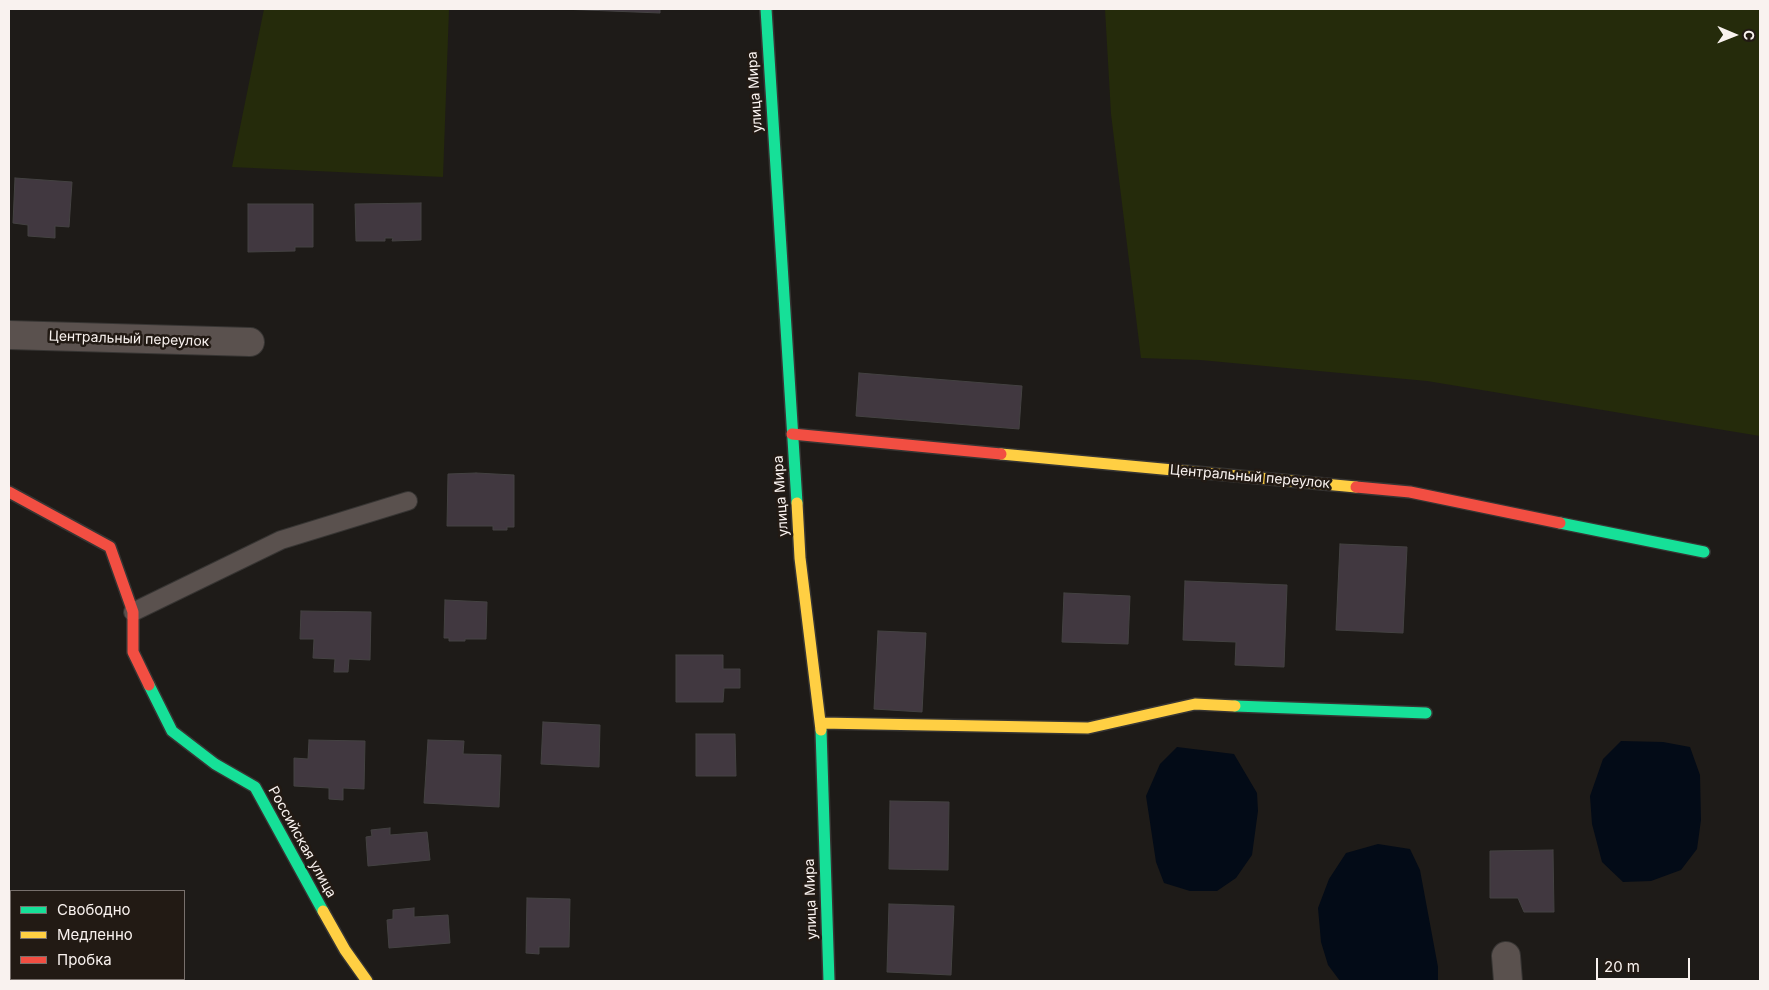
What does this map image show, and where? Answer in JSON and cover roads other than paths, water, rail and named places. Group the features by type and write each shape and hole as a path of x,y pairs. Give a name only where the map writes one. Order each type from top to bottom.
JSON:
{"street":[{"name":"улица Мира","path":"766,9 800,558 821,723 829,981"},
{"name":"Центральный переулок","path":"9,335 250,342"},
{"name":"Центральный переулок","path":"792,434 1410,492 1704,552"},
{"name":"Российская улица","path":"9,492 110,547 133,612 134,652 172,731 215,764 255,787 345,950 367,981"},
{"path":"821,723 1088,728 1195,704 1426,713"}],"lane":[{"path":"133,612 281,540 408,501"}]}
